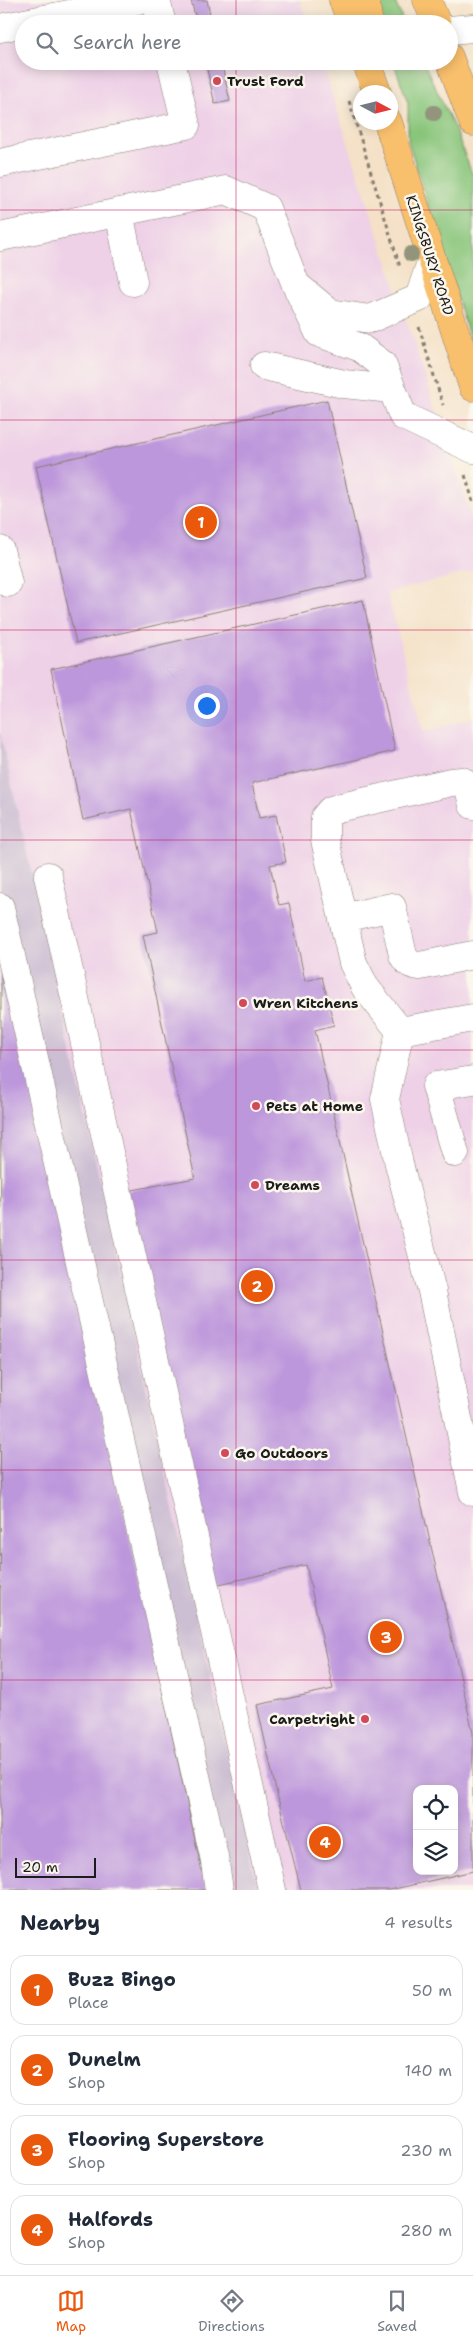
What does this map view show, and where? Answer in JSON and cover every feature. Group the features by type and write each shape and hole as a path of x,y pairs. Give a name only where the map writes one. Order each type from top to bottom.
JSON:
{"highway":[{"path":"343,0 349,15"},
{"path":"365,0 368,15"},
{"path":"427,0 433,15"},
{"path":"369,70 375,85"},
{"path":"377,70 380,85"},
{"path":"454,70 473,122"},
{"name":"KINGSBURY ROAD","path":"391,130 473,387"}],"lane":[{"path":"41,10 138,0"},
{"path":"156,0 160,15"},
{"path":"0,28 15,21"},
{"path":"458,29 473,28"},
{"path":"0,163 186,125 173,70"},
{"path":"0,237 226,190 266,208 296,285 319,333 358,347 382,364 403,416 473,449"},
{"path":"119,212 133,282"},
{"path":"296,285 330,313 370,319 419,298 432,259"},
{"path":"264,366 344,384 392,388"},
{"path":"0,550 8,584"},
{"path":"400,1031 365,988 353,963 325,840 325,817 331,810 462,781 469,788 473,805"},
{"path":"48,876 272,1890"},
{"path":"0,907 214,1856 219,1890"},
{"path":"343,918 392,907 403,954 406,961 413,965 420,966 473,955"},
{"path":"400,1031 473,1018"},
{"path":"400,1031 385,1099 399,1164 432,1291 473,1492"},
{"path":"455,1153 436,1086 473,1080"}],"shaded area":[{"path":"0,0 299,0 305,15 15,15 15,70 324,70 473,522 473,571 387,593 424,732 473,718 473,1890 258,1890 0,732"},
{"path":"0,732 258,1890 0,1890"}],"green space":[{"path":"381,0 394,0 401,15 379,15"},
{"path":"396,70 427,70 454,127 473,176 473,349 408,141 408,103"}],"building":[{"path":"191,0 207,0 210,15 195,15"},
{"name":"Trust Ford","path":"207,70 223,70 230,101 215,104"},
{"path":"327,400 367,578 76,643 36,466"},
{"path":"363,600 395,751 252,783 259,818 276,815 286,862 270,865 279,905 289,903 305,981 322,977 334,1025 315,1030 473,1733 473,1871 458,1874 458,1785 413,1785 413,1875 456,1875 390,1890 301,1890 257,1705 333,1689 306,1565 210,1586 122,1192 195,1178 143,935 158,932 131,809 83,820 51,669"},
{"path":"1,952 206,1890 0,1890"}],"place":[{"name":"Trust Ford","path":"217,81"},
{"name":"Buzz Bingo","path":"201,522"},
{"name":"Wren Kitchens","path":"243,1003"},
{"name":"Pets at Home","path":"256,1106"},
{"name":"Dreams","path":"255,1185"},
{"name":"Dunelm","path":"257,1286"},
{"name":"Go Outdoors","path":"225,1453"},
{"name":"Flooring Superstore","path":"386,1637"},
{"name":"Carpetright","path":"365,1719"},
{"name":"Halfords","path":"325,1842"}]}
